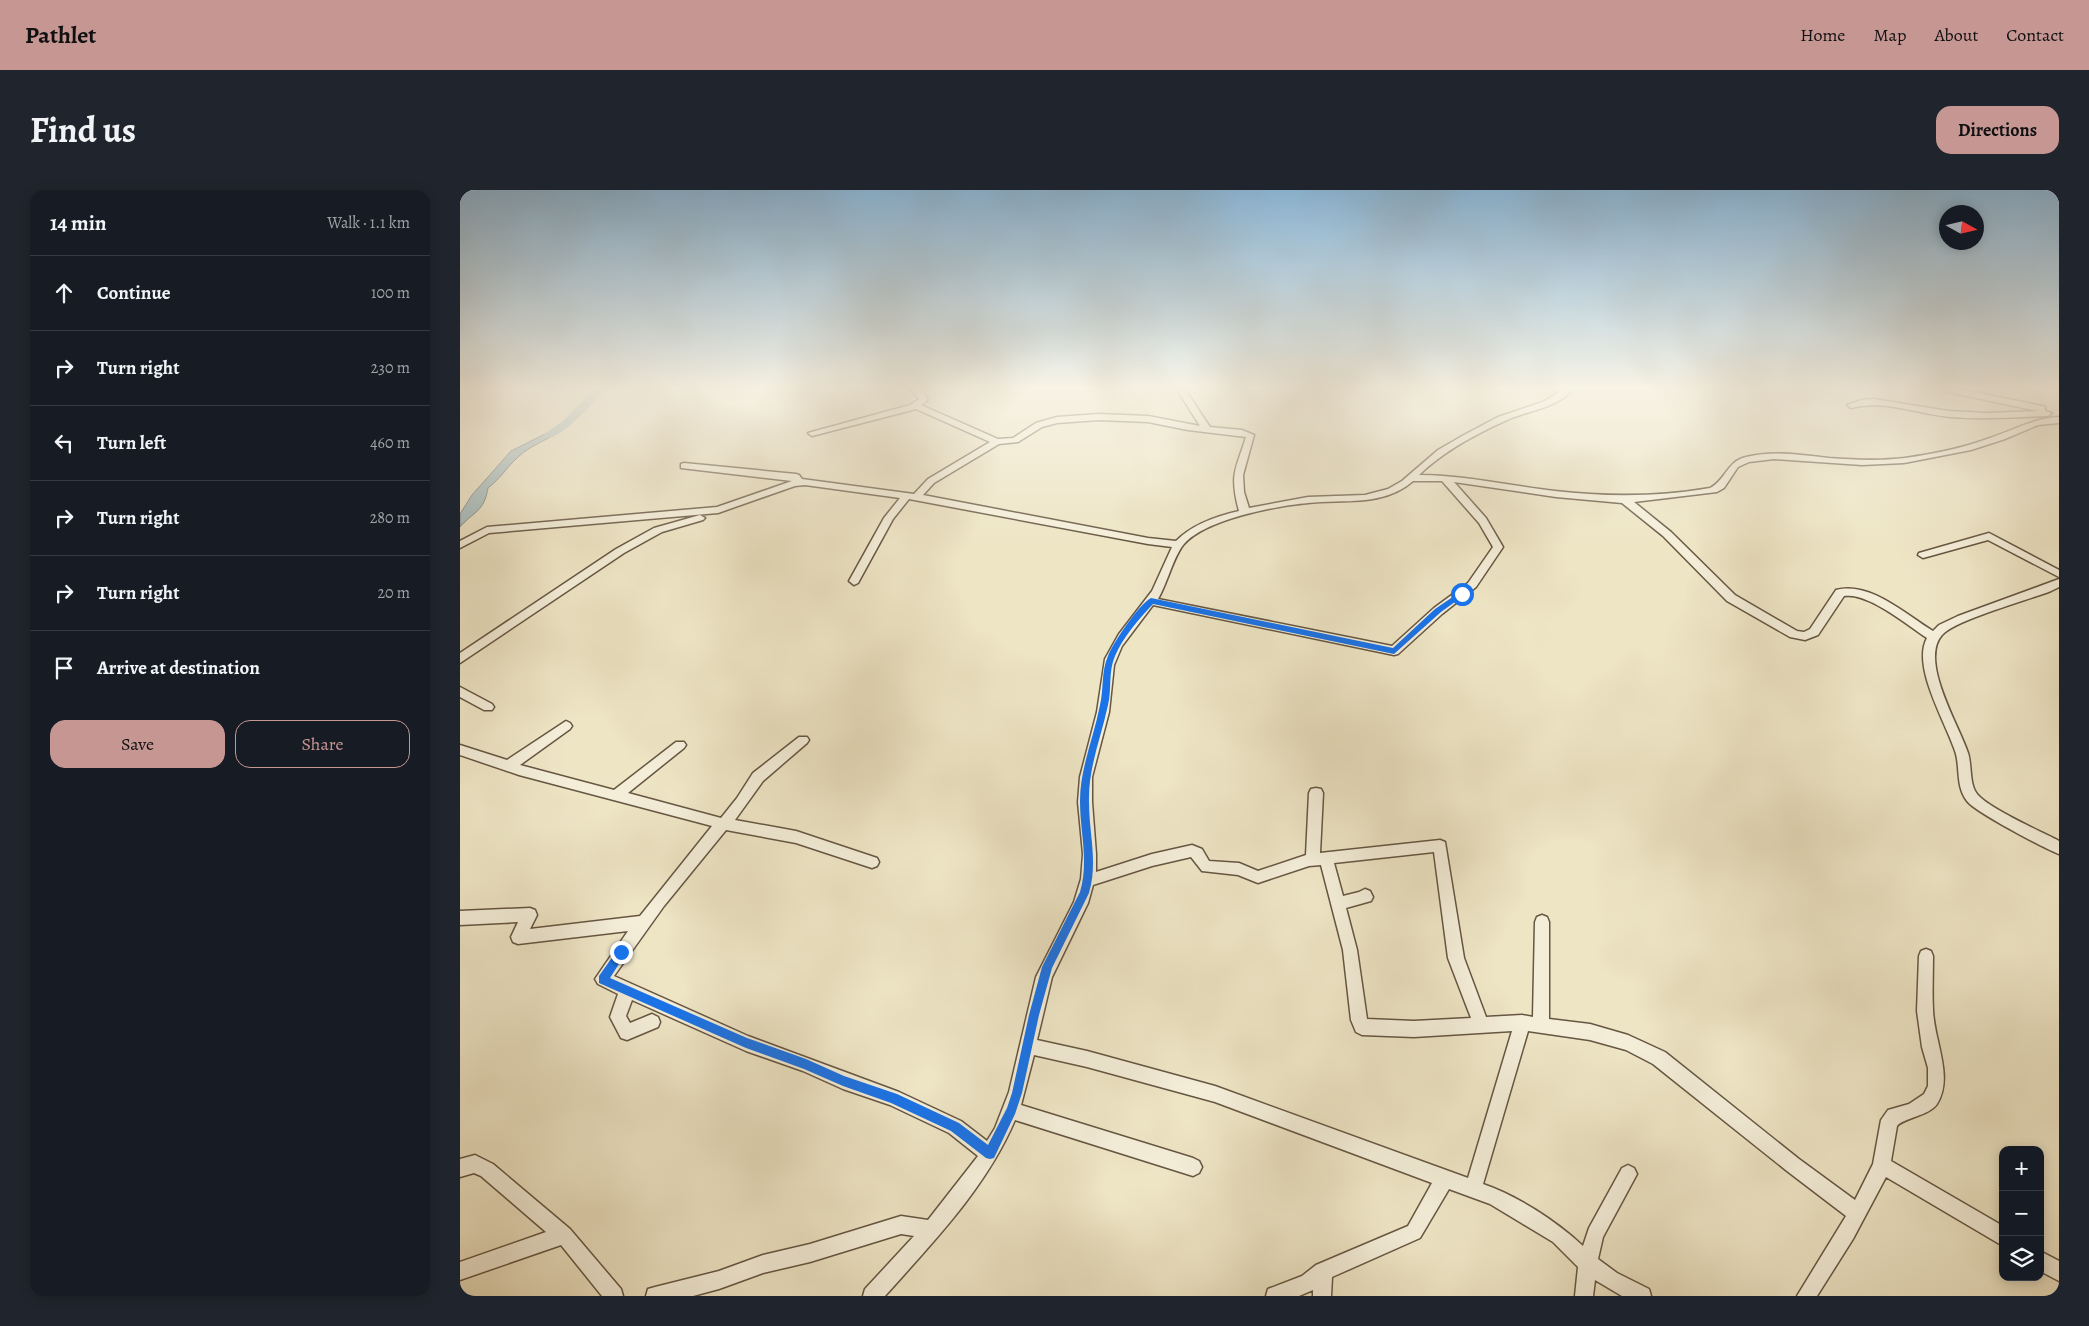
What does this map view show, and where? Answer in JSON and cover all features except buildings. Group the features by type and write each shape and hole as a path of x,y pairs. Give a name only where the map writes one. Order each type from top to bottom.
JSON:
{"street":[{"path":"992,440 997,442"},
{"path":"854,582 889,518 911,496 931,481 997,442 1016,440"},
{"path":"1245,513 1238,488 1239,462 1248,440"},
{"path":"872,1296 931,1230 990,1154 1011,1110 1047,967 1084,893 1088,881 1090,858 1084,802 1086,775 1105,703 1106,674 1111,656 1124,634 1159,589 1178,544 1190,532 1207,524 1245,513 1311,500 1374,497 1402,487 1436,455 1465,440"},
{"path":"1412,478 1445,478 1556,494 1624,500 1705,492 1717,488 1736,462 1748,459 1802,458 1862,462 1922,458 1965,449 1993,440"},
{"path":"684,466 796,477 798,482"},
{"path":"1151,601 1394,651 1438,610 1472,585 1498,547 1496,540 1480,518 1445,478"},
{"path":"460,659 620,551 658,530 798,482 911,496 1148,541 1178,544"},
{"path":"1624,500 1667,534 1731,598 1752,612 1794,634 1805,636 1814,632 1840,593 1848,591 1866,597 1934,637"},
{"path":"460,545 487,530 718,510"},
{"path":"1923,555 1989,536 2059,574"},
{"path":"2059,583 2027,597 1974,614 1942,628 1930,644 1932,673 1961,750 1969,795 1974,802 2059,848"},
{"path":"460,691 488,707"},
{"path":"509,766 566,726"},
{"path":"804,740 758,777 742,802 713,834 644,922 603,980 746,1043 806,1064 843,1081 893,1098 955,1127 990,1154"},
{"path":"615,796 680,744"},
{"path":"460,750 519,770 615,796 724,824 796,837 872,862"},
{"path":"1316,793 1319,859 1338,903 1350,950 1359,1020 1362,1027 1414,1030 1468,1028 1481,1024 1522,1023 1612,1037 1641,1048 1659,1058 1785,1160 1858,1213"},
{"path":"1088,881 1152,860 1192,851 1197,853 1207,868 1238,869 1258,877 1319,859 1440,846 1456,958 1481,1024"},
{"path":"1338,903 1366,897 1365,895"},
{"path":"460,918 530,915 518,937 546,936 644,922"},
{"path":"1541,1025 1542,922"},
{"path":"1806,1296 1858,1213 1882,1165 1887,1126 1894,1116 1912,1111 1930,1100 1936,1087 1936,1068 1930,1047 1925,1011 1926,956"},
{"path":"627,991 618,1017 627,1032 652,1022"},
{"path":"1472,1188 1512,1062 1522,1023"},
{"path":"1028,1046 1087,1059 1215,1094 1495,1197 1559,1236 1610,1280 1642,1296"},
{"path":"1011,1110 1193,1168"},
{"path":"460,1168 474,1164 487,1170 564,1234 614,1296"},
{"path":"1882,1165 2001,1236"},
{"path":"1584,1296 1588,1263 1595,1234 1628,1174"},
{"path":"1275,1296 1308,1283 1323,1272 1414,1232 1445,1178"},
{"path":"655,1296 719,1280 763,1264 810,1253 901,1225 931,1230"},
{"path":"460,1271 564,1234"},
{"path":"2044,1263 2059,1272"},
{"path":"1322,1296 1323,1272"}],"water":[{"path":"534,440 546,440 530,448 514,461 488,488 484,502 478,511 460,527 460,514 472,495 511,451"}],"route":[{"path":"621,952 603,980 746,1043 806,1064 843,1081 893,1098 955,1127 990,1154 1017,1093 1034,1015 1047,967 1084,893 1088,881 1090,858 1084,802 1086,775 1105,703 1106,674 1111,656 1124,634 1144,608 1151,601 1394,651 1438,610 1462,594"}]}
